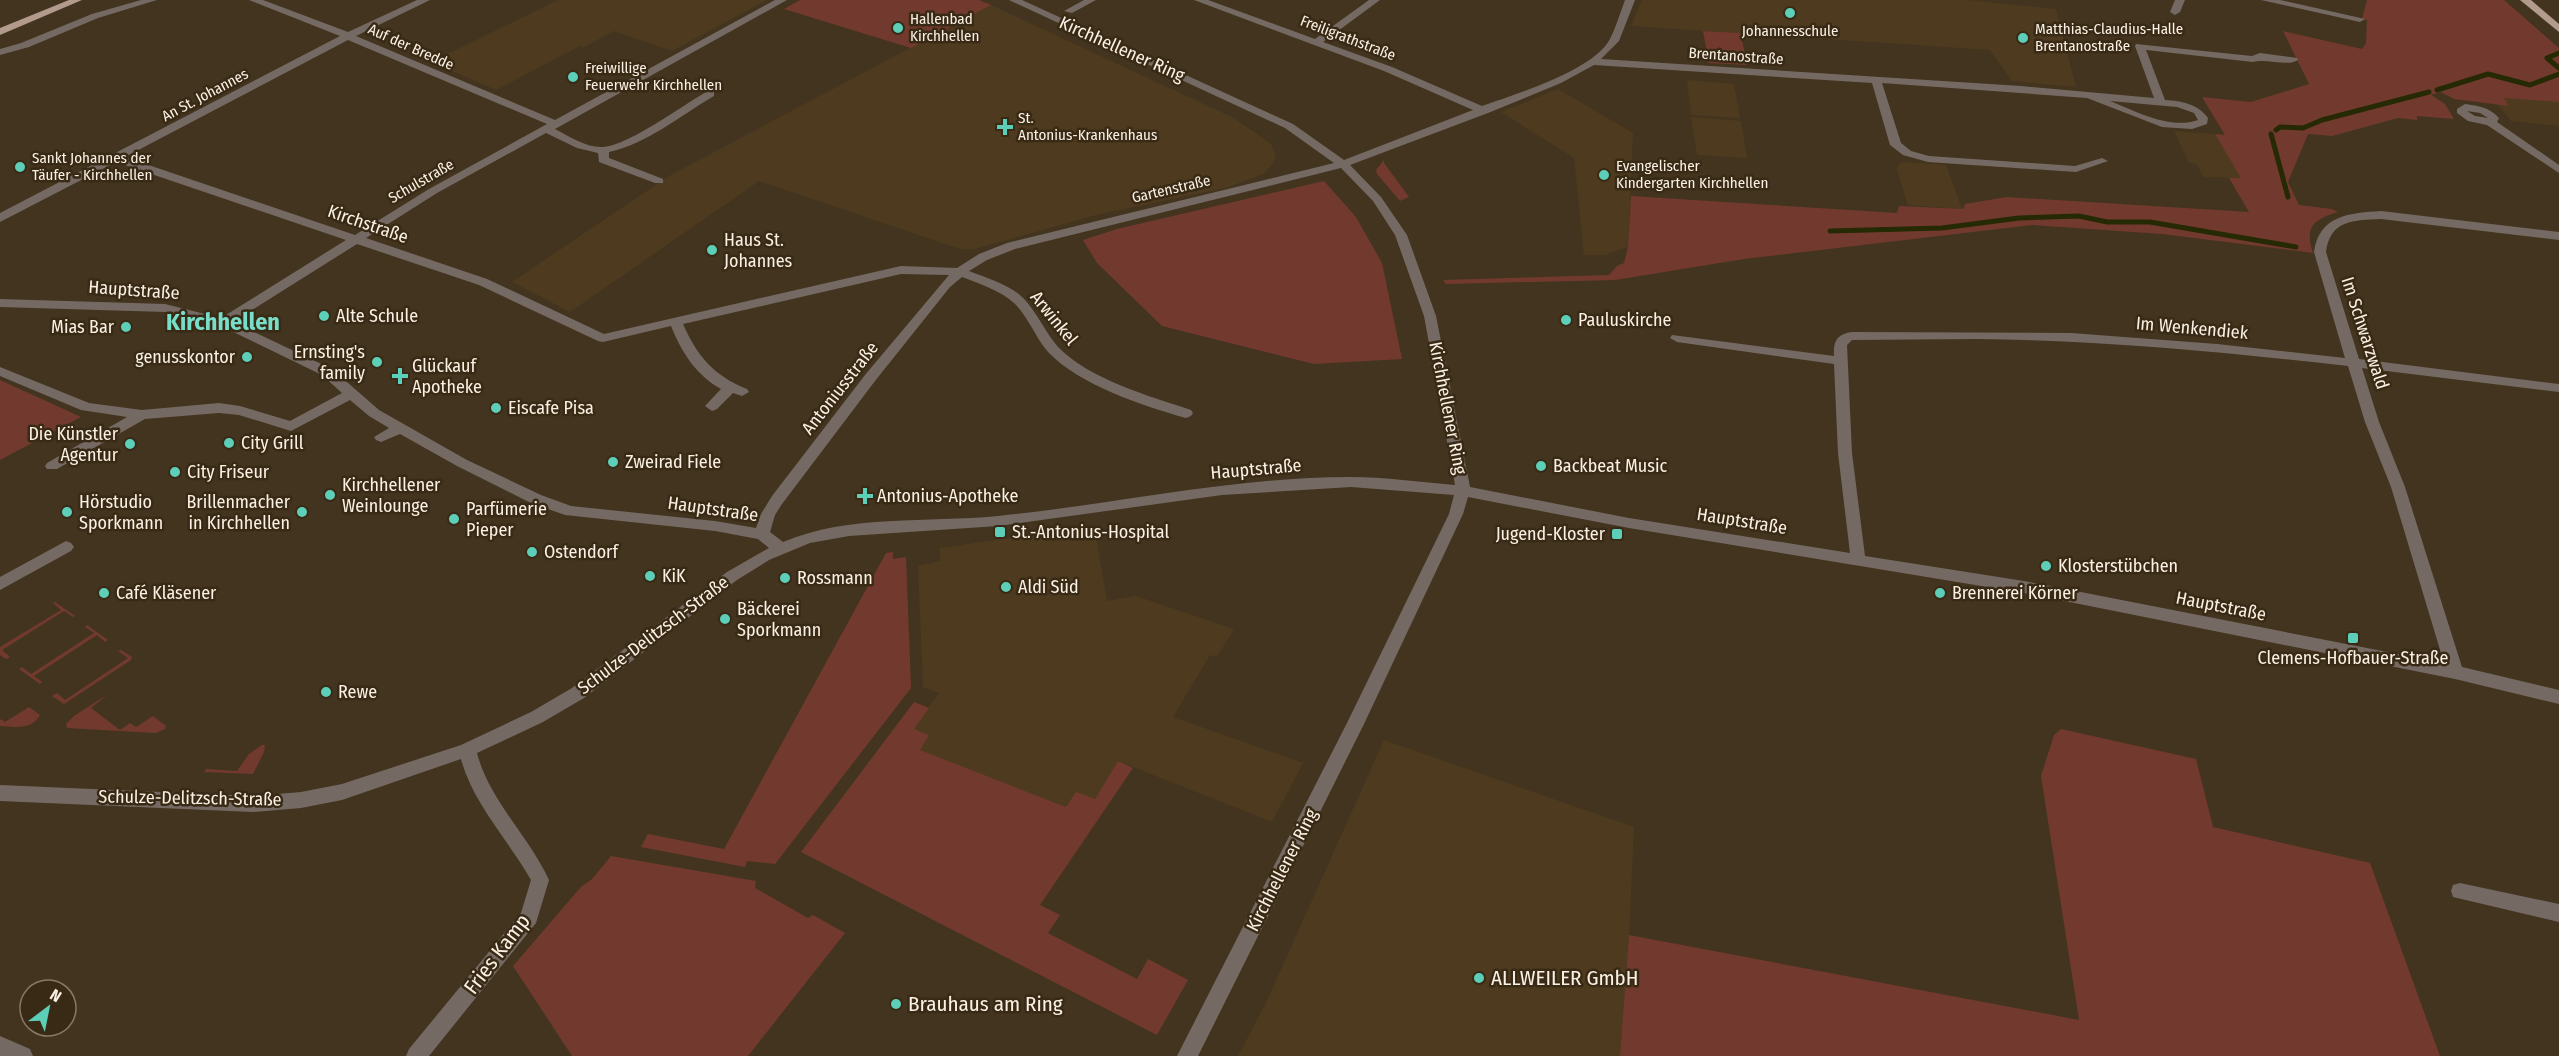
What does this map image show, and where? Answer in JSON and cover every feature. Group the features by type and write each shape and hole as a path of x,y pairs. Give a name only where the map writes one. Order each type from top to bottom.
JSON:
{"main road":[{"path":"0,32 78,0"},
{"path":"2525,0 2559,29"}],"street":[{"path":"0,52 25,45 95,16 152,0"},
{"name":"Auf der Bredde","path":"254,0 348,36 550,127"},
{"name":"An St. Johannes","path":"0,218 348,36 425,0"},
{"name":"Schulstraße","path":"223,322 433,191 782,0"},
{"name":"Kirchhellener Ring","path":"1014,0 1257,109 1289,126 1343,164 1368,189 1392,219 1409,256 1436,342 1464,491 1456,514 1355,724 1186,1056"},
{"path":"1070,11 1091,0"},
{"name":"Freiligrathstraße","path":"1199,0 1388,69 1484,111"},
{"path":"1317,42 1375,0"},
{"name":"Gartenstraße","path":"960,272 983,257 1011,246 1343,164 1484,111 1557,81 1594,62 1614,40 1630,0"},
{"path":"2175,12 2180,0"},
{"path":"2266,0 2360,19"},
{"path":"2161,102 2140,46 2293,60"},
{"name":"Brentanostraße","path":"1594,62 1876,80 2088,95 2161,102 2190,107 2198,111 2203,122 2191,126 2156,122 2088,95"},
{"path":"1876,80 1896,145 1917,156 2076,169 2102,161"},
{"path":"550,127 592,148 604,150 621,144 710,94"},
{"path":"2490,122 2559,170"},
{"path":"604,150 603,160 659,181"},
{"name":"Kirchstraße","path":"116,158 483,282 511,293 580,330 603,338 676,323"},
{"name":"Im Schwarzwald","path":"2455,672 2416,542 2398,487 2372,422 2320,255 2328,229 2334,224 2353,217 2381,215 2559,236"},
{"path":"712,406 736,390 709,374 687,352 676,323 901,270 960,272"},
{"name":"Arwinkel","path":"960,272 990,283 1020,302 1054,350 1084,373 1143,399 1186,413"},
{"name":"Antoniusstraße","path":"762,534 768,514 821,440 928,306 960,272"},
{"name":"Hauptstraße","path":"0,303 165,308 223,322 327,372 374,413 498,482 536,499 570,511 715,526 762,534 780,548 828,533 998,521 1273,486 1351,482 1464,491 1629,523 2056,593 2455,672 2558,699"},
{"name":"Im Wenkendiek","path":"1858,559 1845,453 1840,344 1846,337 1966,335 2102,338 2218,347 2559,388"},
{"path":"1677,338 1841,361"},
{"path":"0,371 86,407 142,415 219,408 263,417 287,427 352,393"},
{"path":"52,466 142,415"},
{"path":"381,436 400,428"},
{"path":"0,584 66,547"},
{"name":"Schulze-Delitzsch-Straße","path":"0,793 253,804 301,800 342,792 467,750 527,722 578,693 732,576 780,548"},
{"name":"Fries Kamp","path":"416,1056 529,917 540,880 526,854 474,777 467,750"},
{"path":"2460,891 2559,913"},
{"path":"0,1046 23,1056"}],"shaded area":[{"path":"558,0 767,0 672,51 614,31 496,90 431,62"},
{"name":"Hallenbad Kirchhellen","path":"800,0 979,0 991,5 911,48 784,9"},
{"path":"1642,0 1967,0 2056,9 2076,87 2012,81 1990,50 1631,26"},
{"path":"2367,0 2504,0 2559,48 2559,102 2504,98 2509,106 2454,99 2441,92 2431,95 2445,104 2454,119 2417,116 2417,120 2398,118 2332,136 2308,134 2288,182 2299,205 2332,209 2338,212 2313,225 2310,237 2313,253 2162,234 2032,225 1744,259 1615,280 1446,284 1443,280 1609,275 1617,266 1624,263 1628,247 1631,196 1897,213 1899,206 1963,209 1965,204 2007,197 2249,212 2229,178 2241,178 2215,134 2225,135 2202,97 2251,102 2309,84 2283,31 2362,49 2366,43 2367,20 2362,19"},
{"name":"St. Antonius-Krankenhaus","path":"991,5 1234,118 1271,144 1276,157 1272,165 1263,174 1229,187 1096,215 975,249 960,249 759,181 570,312 512,282 669,176"},
{"path":"1703,31 1740,33 1748,65 1709,63"},
{"path":"1687,80 1734,84 1740,118 1691,115"},
{"name":"Evangelischer Kindergarten Kirchhellen","path":"1558,89 1633,133 1628,247 1605,255 1584,255 1574,158 1501,112"},
{"path":"2507,97 2559,102 2559,126 2511,121 2497,104 2509,105 2504,99"},
{"path":"1691,117 1741,121 1747,158 1697,155"},
{"path":"2174,131 2215,134 2242,178 2204,177 2196,164 2189,163"},
{"path":"1384,160 1409,197 1400,201 1377,174 1376,170"},
{"path":"1903,162 1946,165 1962,209 1908,205 1897,170 1898,165"},
{"path":"1324,181 1356,217 1382,263 1402,359 1314,364 1162,326 1097,263 1083,240 1117,229"},
{"path":"0,380 81,417 0,460"},
{"path":"1094,526 1107,601 1136,596 1234,629 1217,657 1210,655 1173,717 1303,763 1272,822 1118,761 1095,799 1066,807 919,750 913,729 939,693 923,687 918,566 940,561 940,548"},
{"path":"893,552 893,559 906,557 911,688 775,864 747,861 745,867 641,847 648,834 724,849 886,553"},
{"path":"55,602 75,616 64,611 2,650 10,657 6,659 0,655 0,647 61,610 53,603"},
{"path":"87,625 108,640 105,642 97,635 34,676 42,682 40,684 19,669 22,667 31,674 94,633 85,627"},
{"path":"121,650 132,657 131,660 64,704 52,696 57,693 65,700 128,658 118,651"},
{"path":"108,694 91,708 120,730 130,723 136,727 153,716 166,726 165,729 156,733 67,728 66,724 74,716"},
{"path":"914,702 929,708 914,729 929,735 920,750 1066,807 1076,792 1095,799 1118,761 1133,768 1040,905 1060,915 1048,933 1137,979 1148,959 1188,980 1157,1035 801,852"},
{"path":"29,707 40,715 37,720 23,726 0,726 0,719 5,722"},
{"path":"2061,729 2196,759 2213,827 2370,863 2440,1056 1620,1056 1629,935 2079,1020 2041,776 2054,735"},
{"path":"1384,740 1634,827 1620,1056 1238,1056 1265,1005"},
{"path":"265,745 264,752 253,774 204,772 206,769 237,771 249,754"},
{"path":"611,856 756,881 755,888 808,918 813,915 845,933 748,1056 572,1056 513,966"}],"waterway":[{"path":"2559,53 2547,58 2559,68"},
{"path":"2437,90 2488,74 2530,85 2559,74"},
{"path":"2276,130 2280,127 2303,128 2322,120 2429,92"},
{"path":"2271,134 2288,197"},
{"path":"1830,231 1942,228 2019,218 2079,216 2107,222 2150,222 2296,247"}],"place":[{"name":"Johannesschule","path":"1790,13"},
{"name":"Hallenbad Kirchhellen","path":"898,28"},
{"name":"Matthias-Claudius-Halle Brentanostraße","path":"2023,38"},
{"name":"Freiwillige Feuerwehr Kirchhellen","path":"573,77"},
{"name":"St. Antonius-Krankenhaus","path":"1005,127"},
{"name":"Sankt Johannes der Täufer - Kirchhellen","path":"20,167"},
{"name":"Evangelischer Kindergarten Kirchhellen","path":"1604,175"},
{"name":"Haus St. Johannes","path":"712,250"},
{"name":"Alte Schule","path":"324,316"},
{"name":"Pauluskirche","path":"1566,320"},
{"name":"Mias Bar","path":"126,327"},
{"name":"genusskontor","path":"247,357"},
{"name":"Ernsting's family","path":"377,362"},
{"name":"Glückauf Apotheke","path":"400,376"},
{"name":"Eiscafe Pisa","path":"496,408"},
{"name":"City Grill","path":"229,443"},
{"name":"Die Künstler Agentur","path":"130,444"},
{"name":"Zweirad Fiele","path":"613,462"},
{"name":"Backbeat Music","path":"1541,466"},
{"name":"City Friseur","path":"175,472"},
{"name":"Kirchhellener Weinlounge","path":"330,495"},
{"name":"Antonius-Apotheke","path":"865,496"},
{"name":"Hörstudio Sporkmann","path":"67,512"},
{"name":"Brillenmacher in Kirchhellen","path":"302,512"},
{"name":"Parfümerie Pieper","path":"454,519"},
{"name":"St.-Antonius-Hospital","path":"1000,532"},
{"name":"Jugend-Kloster","path":"1617,534"},
{"name":"Ostendorf","path":"532,552"},
{"name":"Klosterstübchen","path":"2046,566"},
{"name":"KiK","path":"650,576"},
{"name":"Rossmann","path":"785,578"},
{"name":"Aldi Süd","path":"1006,587"},
{"name":"Café Kläsener","path":"104,593"},
{"name":"Brennerei Körner","path":"1940,593"},
{"name":"Bäckerei Sporkmann","path":"725,619"},
{"name":"Clemens-Hofbauer-Straße","path":"2353,638"},
{"name":"Rewe","path":"326,692"},
{"name":"ALLWEILER GmbH","path":"1479,978"},
{"name":"Brauhaus am Ring","path":"896,1004"}],"district":[{"name":"Kirchhellen","path":"223,322"}]}
